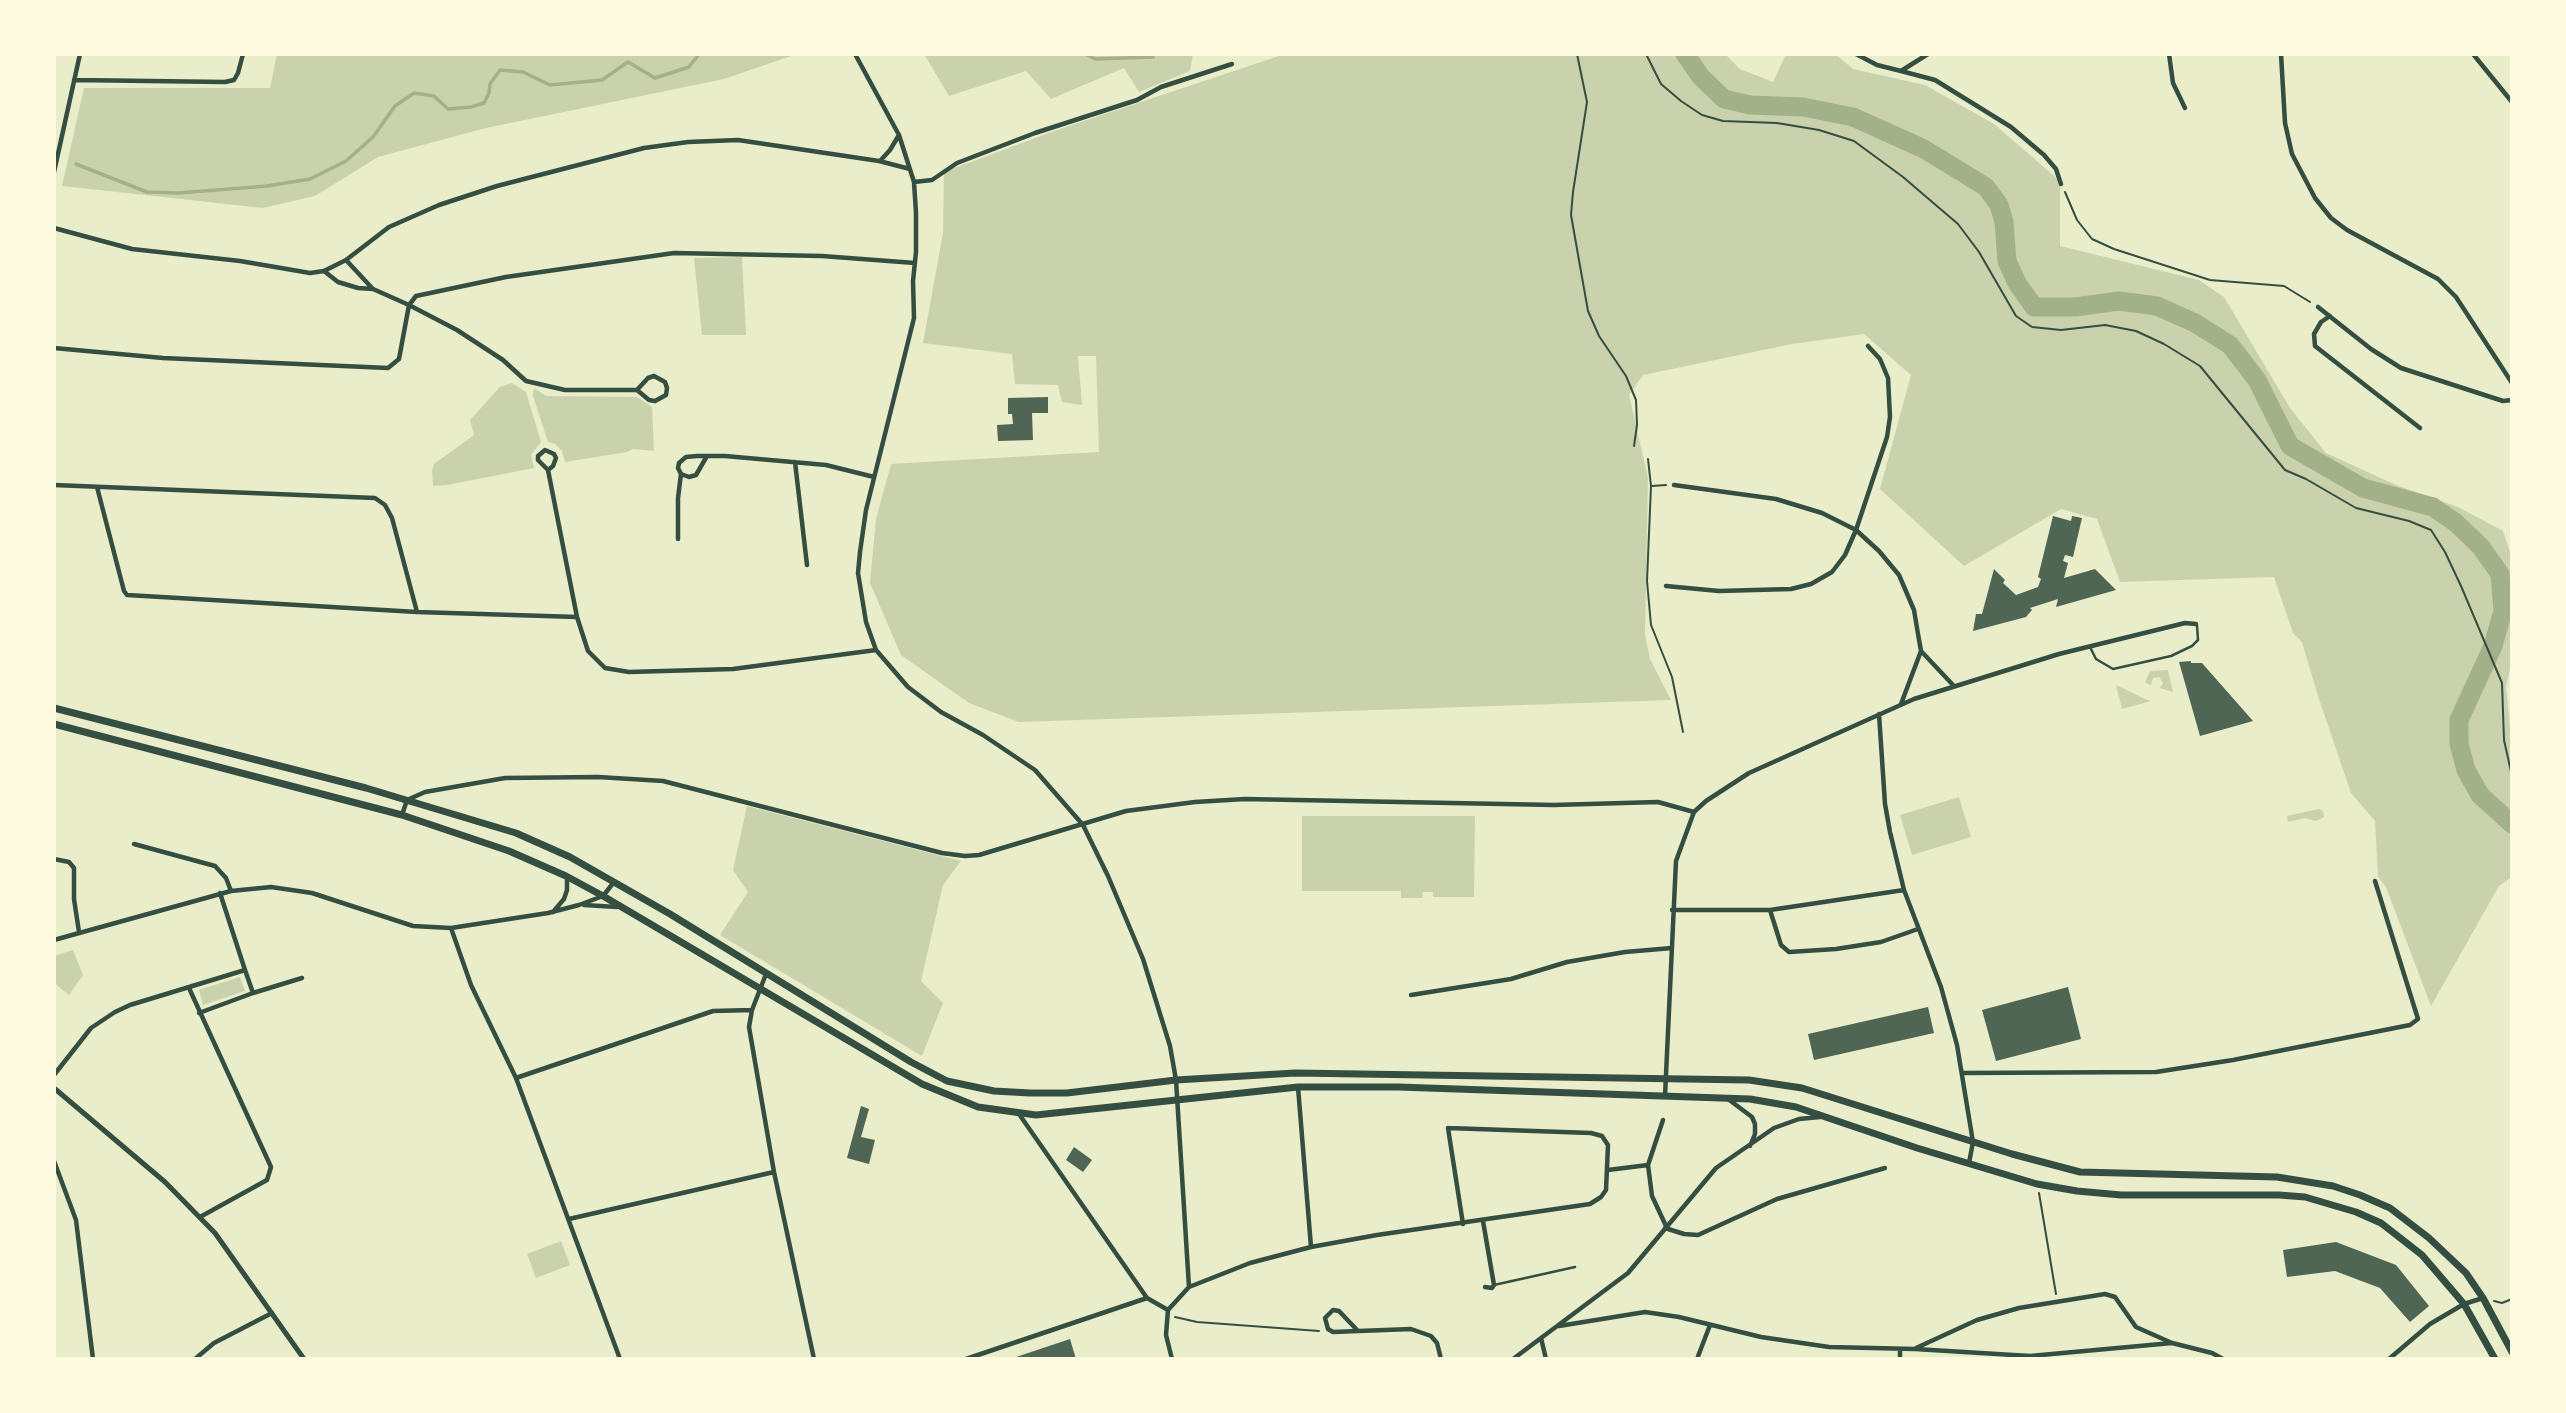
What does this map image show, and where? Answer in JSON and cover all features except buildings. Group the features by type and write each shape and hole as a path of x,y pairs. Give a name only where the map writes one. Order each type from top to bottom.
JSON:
{"main road":[{"path":"54,708 408,800 516,833 570,857 670,914 911,1062 947,1081 994,1091 1030,1093 1067,1093 1176,1080 1295,1073 1749,1080 1802,1088 1973,1142 2080,1172 2277,1177 2333,1186 2390,1208 2430,1238 2466,1273 2483,1298 2512,1352"},
{"path":"54,724 402,815 485,842 566,876 876,1058 945,1095 978,1107 1019,1114 1063,1113 1298,1087 1398,1087 1750,1099 1796,1107 2037,1184 2121,1195 2279,1195 2305,1198 2356,1212 2381,1223 2422,1255 2464,1304 2495,1359"}],"street":[{"path":"54,172 80,54"},
{"path":"74,80 225,82 234,80 239,73 243,54"},
{"path":"855,54 899,135 914,182 914,318 866,510 858,573 866,622 876,650 908,687 942,712 983,735 1035,770 1083,825 1116,892 1143,959 1170,1046 1176,1080 1189,1287"},
{"path":"1856,54 1877,65 1935,80 2011,127 2044,155 2056,169 2062,184"},
{"path":"1901,71 1928,54"},
{"path":"2169,54 2174,83 2185,108"},
{"path":"2281,54 2286,123 2292,154 2315,198 2331,218 2347,230 2438,279 2456,297 2512,383"},
{"path":"2473,54 2512,102"},
{"path":"914,182 932,180 957,163 1035,133 1137,100 1161,87 1232,64"},
{"path":"879,161 899,135"},
{"path":"54,228 132,249 240,261 310,273 324,271 346,260 389,227 439,205 497,186 644,148 688,142 738,140 879,161 910,169"},
{"path":"54,348 163,358 388,368 395,365 399,359 409,305 416,296 506,277 674,253 822,256 915,263"},
{"path":"346,260 373,289"},
{"path":"324,271 338,282 373,289 457,330 503,360 526,381 565,390 637,390 649,400 655,401 666,395 667,388 665,382 654,376 648,378 637,390"},
{"path":"2318,307 2371,349 2401,368 2503,401 2512,400"},
{"path":"2330,316 2321,322 2314,334 2315,346 2420,428"},
{"path":"1666,586 1746,591 1791,589 1811,584 1832,572 1845,555 1857,530 1882,453 1889,417 1888,378 1880,359 1868,346"},
{"path":"548,470 553,466 555,458 550,451 545,450 541,452 538,460 540,465 548,470 587,651 605,668 614,671 733,669 876,650"},
{"path":"707,456 696,475 689,477 681,474 677,468 686,457 707,456 826,465 874,477"},
{"path":"795,462 807,565"},
{"path":"678,539 681,474"},
{"path":"54,485 375,498 385,505 392,518 416,612"},
{"path":"1674,485 1776,499 1822,513 1857,530 1879,551 1899,575 1914,610 1921,651 1901,705"},
{"path":"97,487 127,595 416,612 578,617"},
{"path":"1665,1096 1675,861 1694,812 1720,790 1749,772 1879,713 1954,685 2185,623 2196,624"},
{"path":"1921,651 1954,685"},
{"path":"1879,713 1885,804 1904,890 1944,998 1957,1045 1973,1142 1969,1163"},
{"path":"402,815 408,800 425,792 505,778 598,777 663,781 942,853 965,856 979,855 1126,811 1195,802 1245,799 1554,805 1658,802 1694,812"},
{"path":"134,844 215,866 226,878 232,891"},
{"path":"54,859 69,862 74,868 74,899 79,932"},
{"path":"552,912 564,899 567,890 566,876"},
{"path":"1962,1073 2156,1072 2410,1026 2418,1019 2375,881"},
{"path":"54,940 232,891 271,887 312,893 413,926 452,928 579,905 603,896 614,882"},
{"path":"1672,910 1770,910 1904,890"},
{"path":"220,893 253,993"},
{"path":"579,905 620,907"},
{"path":"1770,910 1781,945 1789,952 1881,942 1918,929"},
{"path":"452,928 471,985 516,1078 620,1359"},
{"path":"1411,995 1511,979 1579,960 1672,948"},
{"path":"54,1075 91,1028 103,1020 130,1006 245,970"},
{"path":"767,973 751,1010 750,1027 774,1172 814,1359"},
{"path":"199,1013 302,978"},
{"path":"189,988 271,1167 267,1180 200,1217"},
{"path":"516,1078 713,1011 751,1010"},
{"path":"1298,1087 1311,1247"},
{"path":"54,1088 165,1182 200,1217 233,1256 304,1359"},
{"path":"1727,1098 1752,1117 1755,1134 1750,1147"},
{"path":"1019,1114 1147,1298 1167,1313"},
{"path":"1513,1359 1628,1273 1716,1168 1774,1128 1799,1119 1824,1117"},
{"path":"1662,1121 1648,1165 1652,1196 1666,1227 1684,1234 1698,1235 1777,1199 1885,1168"},
{"path":"1172,1359 1166,1335 1167,1313 1189,1287 1250,1263 1311,1247 1377,1235 1463,1224 1483,1221 1590,1203 1601,1197 1606,1189 1608,1145 1602,1136 1591,1133 1448,1126 1463,1224"},
{"path":"54,1161 76,1220 93,1359"},
{"path":"1608,1170 1648,1165"},
{"path":"569,1219 774,1172"},
{"path":"1483,1221 1494,1285 1492,1288 1485,1287"},
{"path":"1915,1349 1977,1320 2019,1308 2105,1294 2115,1297 2136,1327 2172,1343 2212,1353 2223,1359"},
{"path":"967,1359 1147,1298"},
{"path":"2389,1359 2430,1324 2464,1304 2483,1298"},
{"path":"1358,1331 1344,1313 1333,1310 1325,1318 1328,1329 1333,1332 1416,1331 1431,1336 1437,1343 1441,1359"},
{"path":"195,1359 214,1343 272,1312"},
{"path":"1559,1326 1644,1312 1679,1317 1761,1337 1829,1347 2030,1356 2172,1343"},
{"path":"1697,1359 1710,1325"},
{"path":"1541,1338 1546,1359"},
{"path":"1900,1349 1900,1359"}],"lane":[{"path":"2090,647 2096,659 2113,669 2171,656 2192,646 2198,640 2199,631 2196,624"},
{"path":"1494,1285 1575,1267"}],"path":[{"path":"1577,54 1587,102 1571,215 1588,311 1598,336 1626,376 1636,400 1637,425 1633,446"},
{"path":"1646,54 1661,84 1702,115 1723,121 1777,123 1819,130 1854,141 1903,177 1958,224 1979,252 2016,316 2032,327 2061,330 2105,325 2136,331 2200,366 2285,470 2356,508 2409,521 2431,530 2445,552 2502,683 2504,740 2512,776"},
{"path":"2062,184 2077,220 2092,239 2210,280 2284,286 2318,307"},
{"path":"1648,459 1651,486 1647,581 1651,625 1672,677 1683,732"},
{"path":"1651,486 1666,485"},
{"path":"2041,1203 2057,1302"},
{"path":"2483,1298 2502,1303 2512,1298"},
{"path":"1167,1313 1197,1322 1333,1332"}],"green space":[{"path":"277,54 797,54 724,79 486,128 378,157 315,196 263,208 62,186 84,88 270,88"},
{"path":"924,54 1193,54 1190,71 1139,92 1124,68 1051,99 1026,71 949,96"},
{"path":"1285,54 1725,54 1740,69 1773,82 1786,54 1835,54 1853,69 1925,85 1994,124 2060,181 2060,246 2199,280 2224,297 2290,408 2326,453 2396,485 2458,507 2503,531 2512,558 2512,660 2506,687 2512,746 2512,877 2499,886 2431,1006 2386,887 2378,877 2375,821 2351,793 2302,642 2293,633 2274,577 2120,582 2097,519 2061,509 1964,566 1880,489 1911,375 1864,334 1792,344 1643,375 1629,395 1648,478 1645,635 1650,659 1671,700 1019,722 969,703 901,655 870,583 876,519 891,464 1099,452 1096,356 1078,356 1082,405 1062,402 1058,385 1015,384 1012,354 923,343 943,233 944,172 1057,130"},
{"path":"742,257 746,335 702,335 694,258"},
{"path":"512,383 526,392 541,442 531,455 534,468 433,486 434,464 474,435 470,420 500,387"},
{"path":"534,388 546,396 637,397 652,407 654,451 633,449 565,462 562,451 555,444 548,442 533,396"},
{"path":"2168,670 2173,692 2160,688 2163,683 2159,677 2153,678 2151,685 2145,683 2150,671"},
{"path":"2116,685 2145,699 2151,701 2122,709"},
{"path":"1959,797 1971,837 1912,855 1900,815"},
{"path":"747,806 961,861 943,885 921,981 943,1003 922,1056 720,935 748,892 733,870"},
{"path":"2319,809 2323,811 2324,817 2316,821 2305,818 2288,822 2287,816"},
{"path":"1302,816 1475,816 1474,897 1433,897 1433,892 1423,892 1422,898 1401,898 1401,891 1302,891"},
{"path":"73,950 83,975 69,995 54,983 54,956"},
{"path":"240,977 245,991 203,1005 199,990"},
{"path":"561,1241 570,1265 536,1278 527,1254"}],"waterway":[{"path":"76,164 147,192 178,193 267,186 310,179 346,161 373,137 395,106 414,93 434,96 448,109 471,107 484,103 490,84 500,70 523,72 550,85 602,80 628,62 655,78 689,67 699,54"},
{"path":"1086,54 1095,59 1153,57 1154,54"},
{"path":"1685,54 1701,77 1724,99 1750,105 1803,107 1853,117 1924,149 1986,187 1999,205 2004,222 2007,261 2017,283 2034,307 2075,307 2119,301 2157,306 2195,323 2230,345 2257,380 2290,446 2363,488 2433,507 2456,523 2481,547 2500,574 2503,611 2493,646 2459,720 2459,744 2466,770 2480,795 2512,824"}]}
